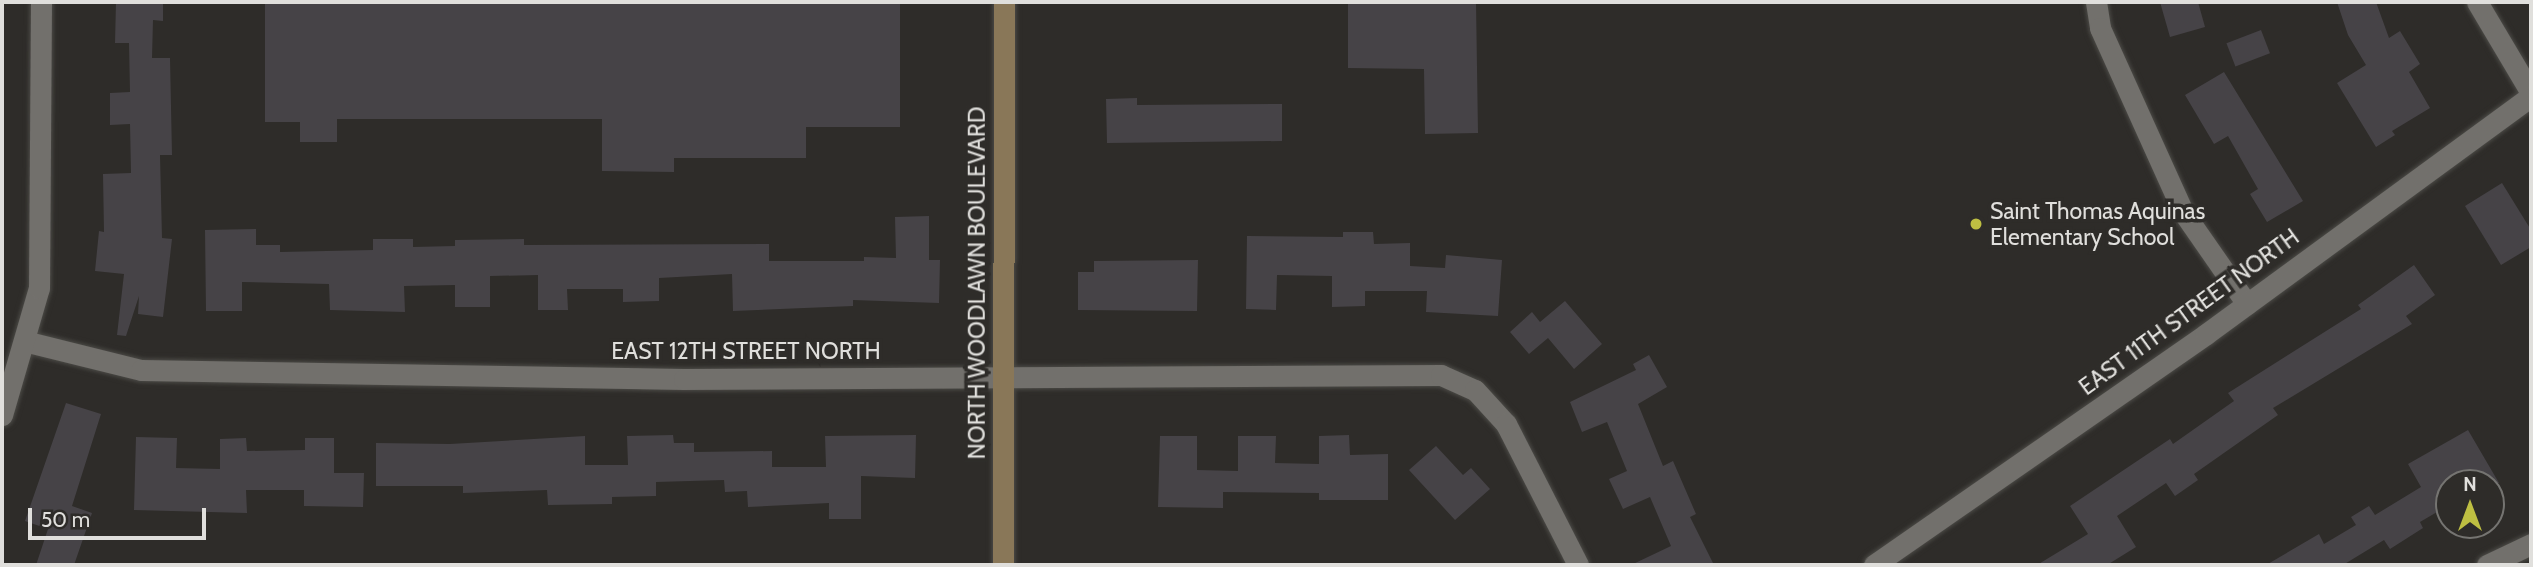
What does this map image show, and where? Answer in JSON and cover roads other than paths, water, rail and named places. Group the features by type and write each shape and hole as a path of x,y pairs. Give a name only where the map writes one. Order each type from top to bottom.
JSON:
{"main road":[{"name":"NORTH WOODLAWN BOULEVARD","path":"1003,565 1004,2"}],"street":[{"path":"2,415 39,288 41,2"},
{"path":"2096,2 2101,28 2183,212 2247,304"},
{"path":"2477,2 2531,94"},
{"name":"EAST 11TH STREET NORTH","path":"1874,565 2247,304 2531,94"},
{"name":"EAST 12TH STREET NORTH","path":"24,341 141,370 684,379 1441,375 1469,387 1506,424 1578,565"},
{"path":"2487,565 2531,544"}],"place":[{"name":"Saint Thomas Aquinas Elementary School","path":"1976,224"}]}
